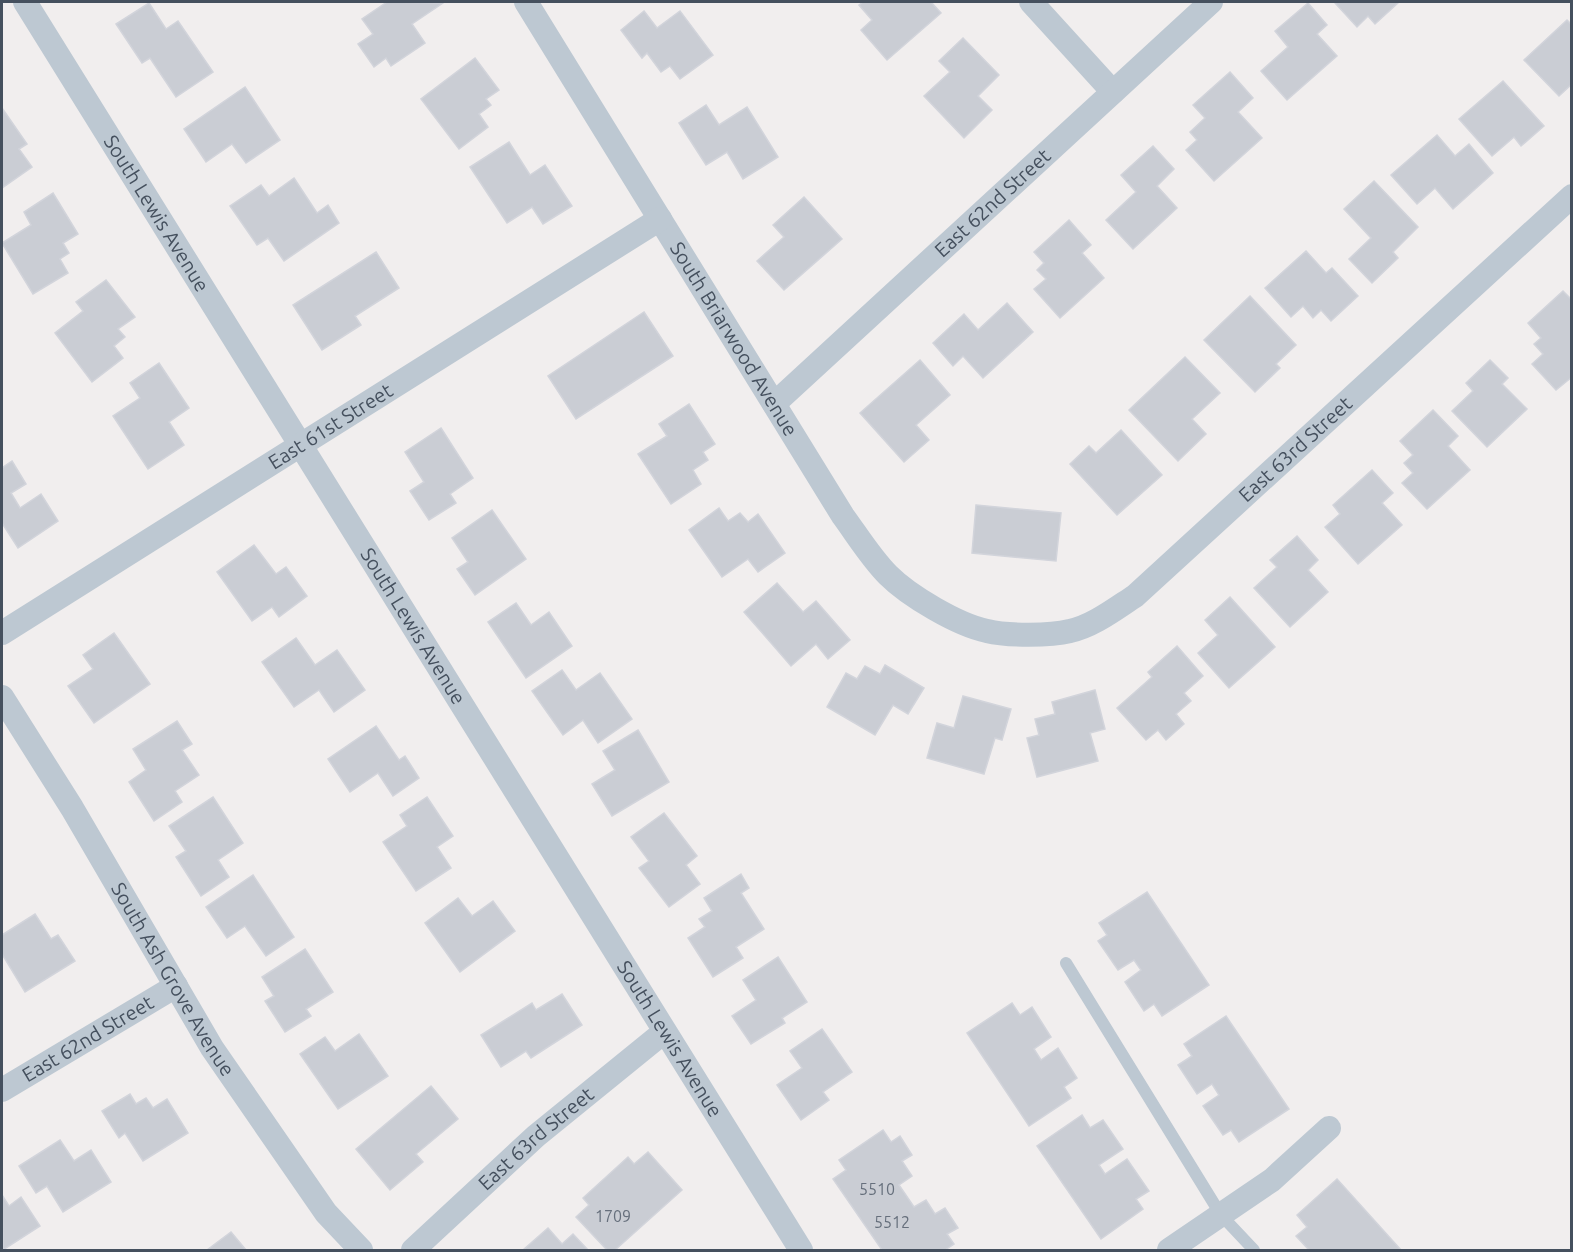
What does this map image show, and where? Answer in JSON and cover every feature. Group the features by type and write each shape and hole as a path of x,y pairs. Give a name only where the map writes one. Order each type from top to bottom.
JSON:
{"street":[{"name":"South Lewis Avenue","path":"25,2 801,1251"},
{"name":"South Briarwood Avenue","path":"526,2 843,516 887,574 909,591 959,621 987,631"},
{"path":"1031,2 1113,92"},
{"name":"East 62nd Street","path":"774,404 1211,2"},
{"name":"East 63rd Street","path":"987,631 1026,634 1071,631 1104,616 1135,596 1572,196"},
{"name":"East 61st Street","path":"2,633 660,219"},
{"name":"South Ash Grove Avenue","path":"2,697 72,808 212,1048 326,1213 361,1251"},
{"name":"East 62nd Street","path":"2,1090 176,986"},
{"name":"East 63rd Street","path":"413,1251 536,1136 664,1032"},
{"path":"1169,1251 1272,1180 1329,1128"}],"lane":[{"path":"1066,963 1221,1215 1254,1251"}],"building":[{"path":"387,2 443,3 412,24 425,43 391,66 386,58 374,67 358,44 373,34 362,19"},
{"path":"863,2 931,2 941,13 887,60 861,30 872,20 859,5"},
{"path":"1399,2 1375,24 1368,16 1357,27 1335,3"},
{"path":"149,3 166,29 178,21 213,72 176,97 150,58 142,63 116,24"},
{"path":"1308,3 1327,25 1317,34 1337,56 1287,100 1261,71 1288,47 1275,31"},
{"path":"644,11 657,28 680,11 713,55 680,79 670,66 661,72 647,53 642,58 621,30"},
{"path":"1567,20 1572,25 1572,84 1559,96 1524,60"},
{"path":"963,38 999,75 978,96 992,110 964,138 924,96 950,72 939,61"},
{"path":"475,58 499,90 486,99 491,105 479,114 488,127 459,149 421,99"},
{"path":"1230,72 1253,98 1238,112 1262,138 1214,181 1186,150 1197,140 1190,132 1205,118 1193,105"},
{"path":"1503,81 1544,126 1521,146 1514,137 1492,156 1459,119"},
{"path":"245,87 280,140 246,163 232,144 206,162 184,129"},
{"path":"706,105 719,125 747,107 778,157 743,179 727,152 706,165 679,123"},
{"path":"2,108 27,144 19,149 32,167 2,188"},
{"path":"1437,135 1455,156 1469,144 1493,173 1453,209 1435,188 1417,204 1391,175"},
{"path":"509,142 530,175 545,165 572,206 543,224 532,207 507,223 470,167"},
{"path":"1153,146 1174,169 1157,186 1177,208 1133,249 1106,220 1136,192 1121,175"},
{"path":"294,178 317,213 328,205 339,223 284,261 268,238 257,245 230,206 261,185 269,196"},
{"path":"1374,181 1418,227 1393,252 1398,258 1372,283 1349,259 1371,238 1344,209"},
{"path":"53,193 78,234 63,243 69,253 60,259 68,273 33,294 2,243 31,225 24,212"},
{"path":"804,197 842,239 784,290 757,261 784,237 773,225"},
{"path":"1069,220 1091,245 1082,253 1104,278 1060,318 1034,289 1046,279 1037,270 1044,263 1034,252"},
{"path":"1306,251 1326,273 1332,268 1358,296 1331,321 1321,310 1313,318 1303,306 1291,317 1265,288"},
{"path":"376,252 399,288 355,316 361,325 322,350 293,305"},
{"path":"106,280 135,317 118,329 125,337 114,346 123,358 92,382 55,333 83,311 76,302"},
{"path":"1563,291 1572,300 1572,377 1556,390 1532,364 1543,354 1534,344 1541,338 1528,323"},
{"path":"1250,296 1296,345 1276,364 1280,368 1255,392 1204,340"},
{"path":"1007,303 1033,332 983,378 963,356 953,366 933,343 964,314 978,330"},
{"path":"644,312 673,356 576,419 548,376"},
{"path":"1185,357 1220,393 1192,419 1206,434 1178,461 1129,410"},
{"path":"920,360 950,395 916,425 929,440 904,462 860,413"},
{"path":"1490,360 1508,378 1502,384 1527,409 1487,447 1452,411 1473,391 1466,383"},
{"path":"159,363 189,408 169,422 184,445 148,469 113,416 140,398 130,383"},
{"path":"689,404 715,444 703,452 708,460 693,470 701,484 671,504 638,454 667,436 659,424"},
{"path":"1433,410 1458,436 1448,446 1470,470 1427,509 1402,483 1413,473 1404,463 1413,455 1400,441"},
{"path":"441,428 473,478 450,494 456,503 429,520 410,491 424,482 405,452"},
{"path":"1121,430 1162,475 1117,515 1070,464 1089,446 1096,453"},
{"path":"12,461 26,484 11,493 20,508 41,494 58,521 18,548 2,523 2,468"},
{"path":"1372,470 1393,493 1382,503 1402,525 1358,564 1325,527 1340,514 1333,505"},
{"path":"976,505 1061,513 1056,561 972,553"},
{"path":"719,508 728,521 740,513 748,522 758,514 785,553 758,572 748,559 722,577 689,530"},
{"path":"492,510 526,559 475,595 457,569 468,562 452,538"},
{"path":"1297,536 1318,560 1308,570 1328,592 1290,627 1254,588 1277,567 1270,560"},
{"path":"254,545 276,574 286,567 307,596 279,617 272,607 252,621 217,572"},
{"path":"777,583 803,612 816,601 850,640 828,659 816,644 791,666 744,612"},
{"path":"1230,597 1275,647 1229,688 1198,653 1218,635 1205,620"},
{"path":"516,603 531,625 549,612 572,646 526,678 488,622"},
{"path":"114,633 150,684 94,723 68,686 93,669 83,655"},
{"path":"296,638 315,665 337,650 365,690 334,712 319,690 294,707 262,662"},
{"path":"1177,646 1203,676 1184,693 1191,701 1176,714 1184,724 1166,740 1158,730 1146,740 1117,708 1152,677 1148,672"},
{"path":"885,665 924,688 908,714 893,705 875,735 827,707 846,673 857,679 865,666 880,674"},
{"path":"562,670 576,690 600,673 632,719 598,743 583,720 563,735 532,691"},
{"path":"1095,690 1105,729 1090,733 1098,761 1037,777 1027,738 1039,735 1035,719 1055,714 1052,702"},
{"path":"963,696 1011,709 1002,740 995,738 984,774 927,758 937,723 954,728"},
{"path":"177,721 192,744 182,750 199,775 175,791 182,802 154,821 129,782 146,770 133,749"},
{"path":"376,726 399,760 405,756 419,778 393,796 378,773 350,792 328,759"},
{"path":"638,730 669,782 612,816 592,784 615,770 603,751"},
{"path":"213,797 243,843 218,860 229,877 201,896 176,857 186,851 169,826"},
{"path":"427,797 453,836 437,847 451,868 416,891 383,842 407,826 400,815"},
{"path":"664,813 697,856 686,865 700,884 669,907 639,868 649,861 631,837"},
{"path":"741,874 749,888 741,893 764,929 736,947 743,958 713,977 688,938 705,927 699,919 712,911 704,898"},
{"path":"253,875 294,937 266,956 245,926 227,938 206,907"},
{"path":"1147,892 1209,985 1162,1016 1154,1004 1144,1011 1125,982 1141,970 1134,960 1118,970 1098,941 1107,935 1099,923"},
{"path":"458,898 472,916 493,901 515,931 460,972 425,923"},
{"path":"35,914 51,939 58,935 75,961 25,992 2,954 2,935"},
{"path":"305,949 333,992 306,1009 311,1016 285,1032 265,1001 274,996 262,977"},
{"path":"778,957 807,1002 782,1018 785,1023 751,1044 732,1016 756,1000 743,980"},
{"path":"562,994 582,1025 531,1058 526,1051 501,1067 481,1035 532,1003 536,1010"},
{"path":"1012,1003 1020,1015 1032,1007 1051,1037 1034,1049 1041,1060 1058,1048 1077,1078 1064,1087 1071,1098 1029,1126 967,1033"},
{"path":"1226,1016 1289,1109 1239,1142 1231,1130 1223,1135 1203,1106 1219,1095 1212,1084 1197,1094 1178,1065 1192,1056 1184,1044"},
{"path":"822,1029 852,1072 823,1092 829,1100 801,1120 777,1085 802,1068 790,1051"},
{"path":"359,1034 388,1076 338,1109 300,1054 325,1037 335,1051"},
{"path":"431,1086 458,1119 416,1154 423,1162 390,1190 356,1149"},
{"path":"130,1094 136,1104 146,1098 153,1108 167,1099 188,1133 143,1161 125,1133 119,1138 102,1111"},
{"path":"1082,1115 1090,1128 1103,1120 1123,1149 1099,1165 1105,1174 1127,1159 1149,1191 1136,1199 1143,1209 1101,1239 1037,1146"},
{"path":"883,1130 891,1142 900,1136 912,1155 902,1161 912,1176 899,1185 914,1207 926,1200 935,1214 945,1208 958,1228 947,1234 954,1244 945,1250 882,1250 833,1179 846,1170 839,1160"},
{"path":"60,1140 74,1161 91,1150 111,1182 63,1212 47,1186 36,1193 19,1166"},
{"path":"648,1152 682,1190 615,1250 607,1250 576,1217 589,1205 583,1198 628,1157 634,1164"},
{"path":"1337,1179 1401,1250 1309,1250 1296,1236 1307,1227 1297,1215"},
{"path":"2,1195 9,1206 21,1197 40,1226 3,1250"},
{"path":"548,1228 562,1244 573,1234 588,1250 523,1250"},
{"path":"231,1232 246,1250 207,1250"}]}
